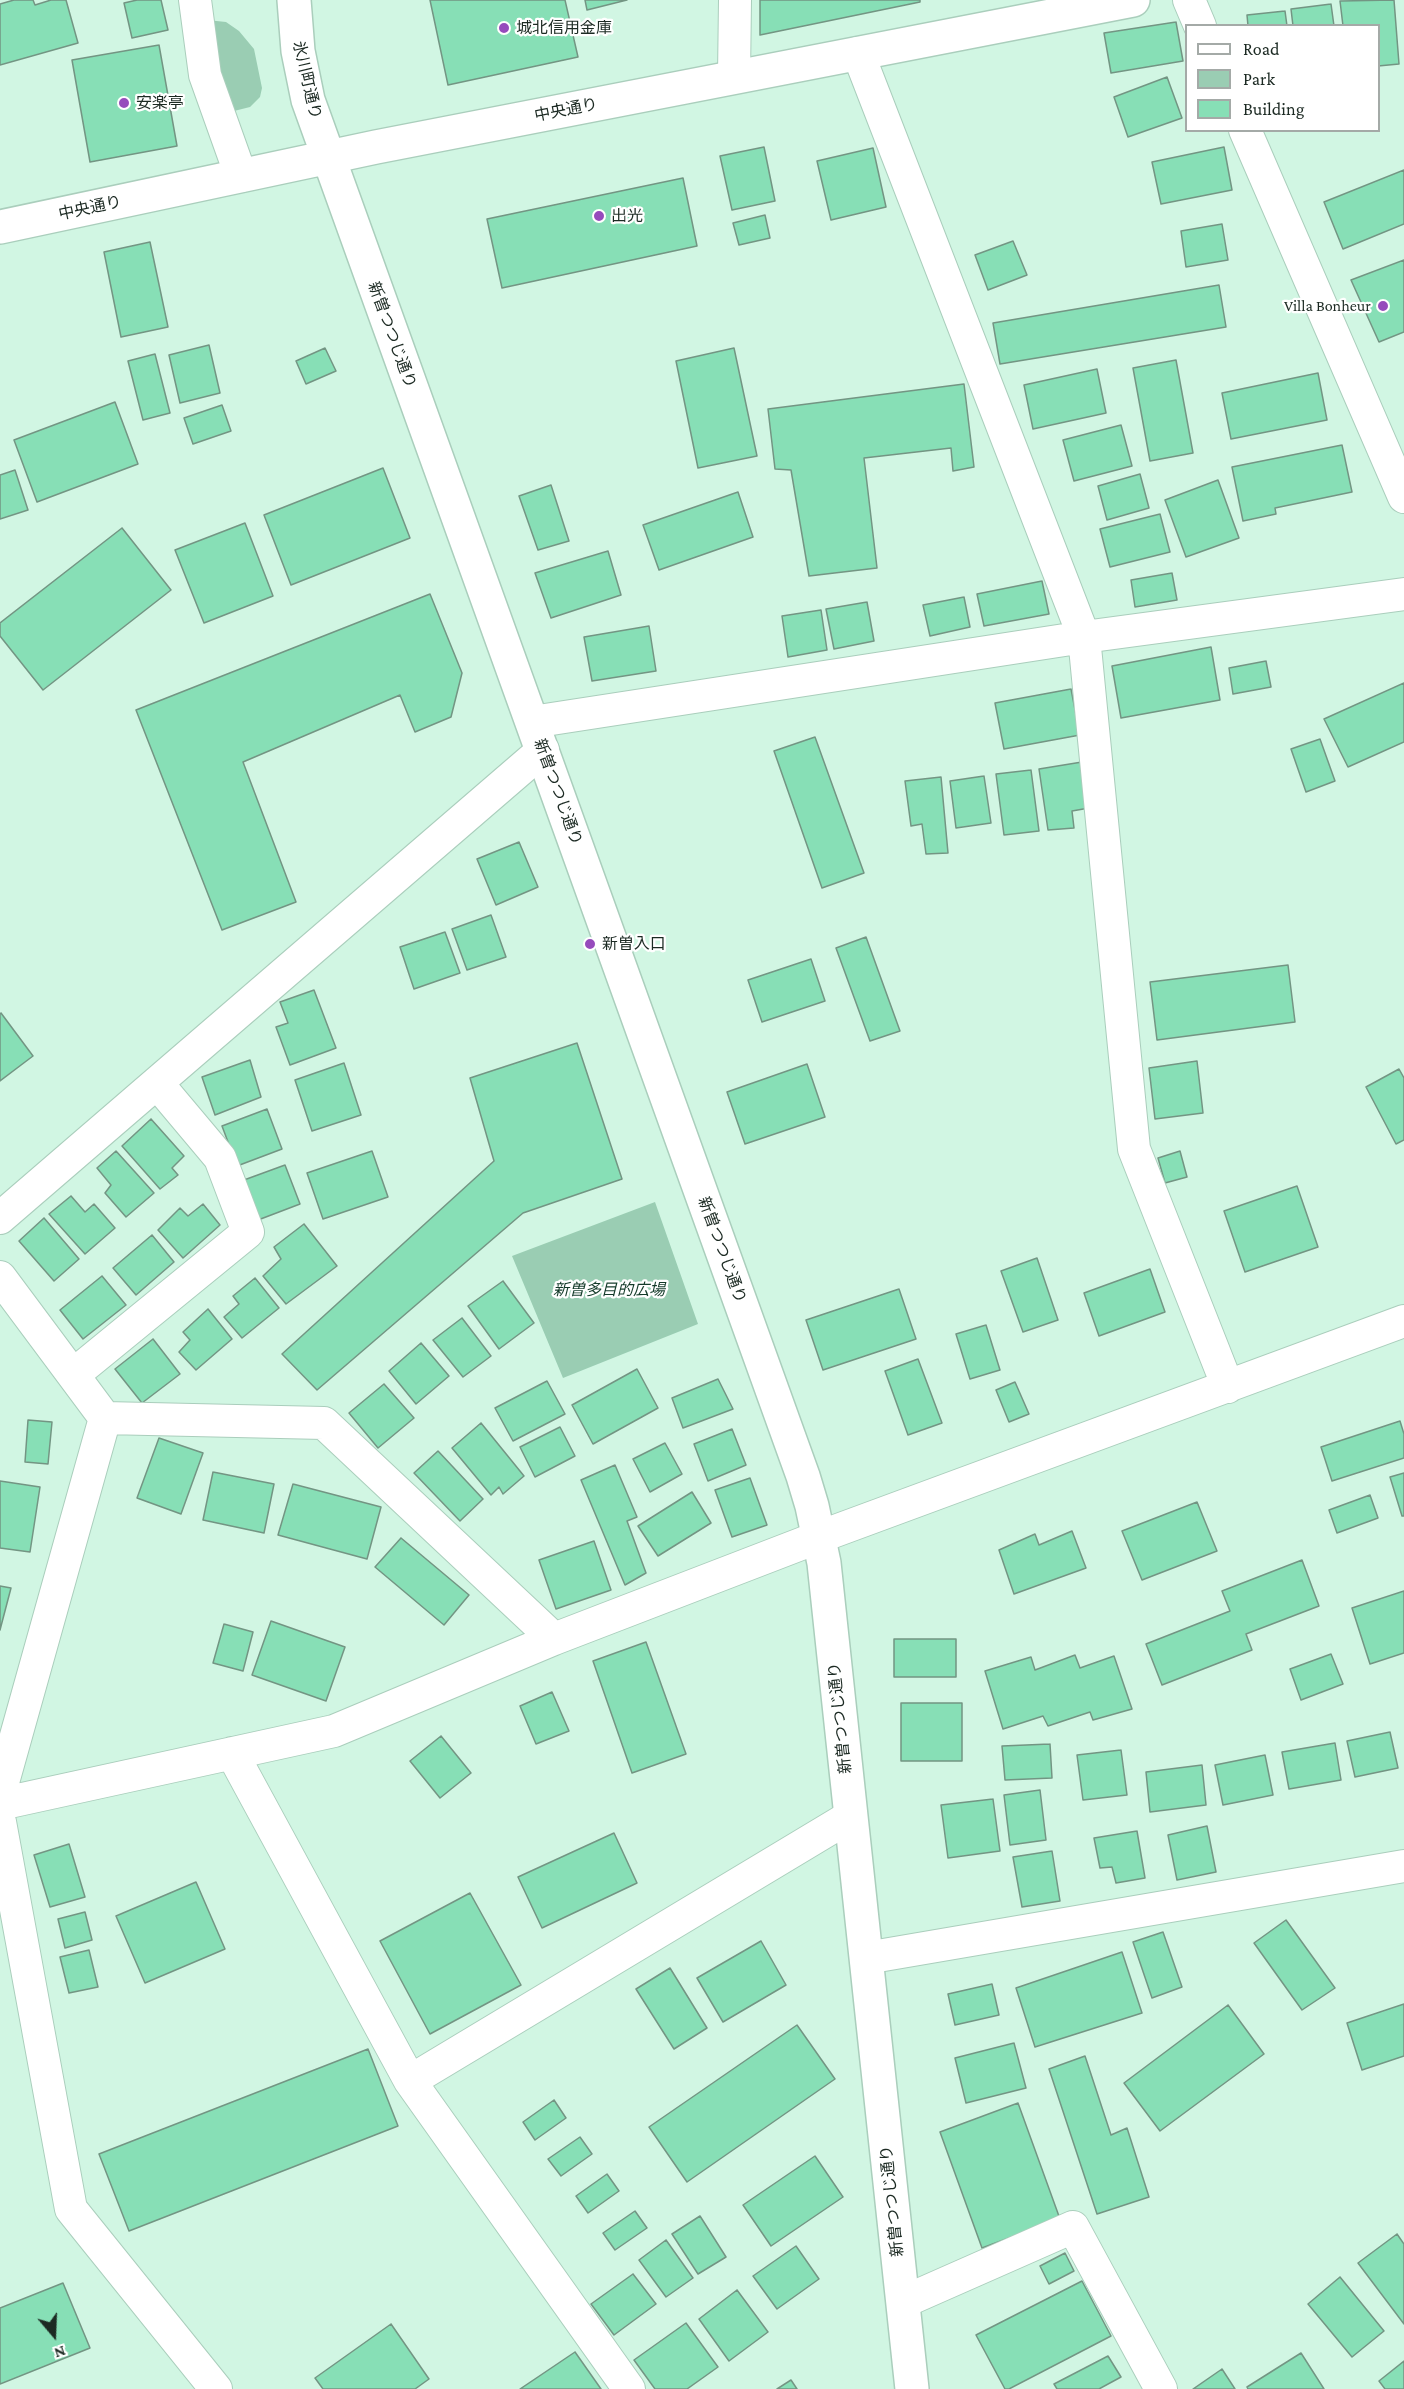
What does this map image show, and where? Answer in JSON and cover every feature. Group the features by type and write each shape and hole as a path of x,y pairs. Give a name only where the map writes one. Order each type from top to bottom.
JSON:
{"street":[{"path":"195,0 206,75 241,176"},
{"name":"氷川町通り","path":"294,0 302,76 328,158"},
{"path":"734,76 735,0"},
{"name":"中央通り","path":"0,227 734,76 1133,0"},
{"path":"1189,0 1199,24"},
{"path":"858,53 1084,637 1134,1149 1228,1387"},
{"path":"1246,132 1404,497"},
{"name":"新曽つつじ通り","path":"328,158 803,1476 819,1537 824,1563 912,2389"},
{"path":"0,1218 157,1083 537,736 1084,637 1404,594"},
{"path":"73,1375 248,1232 220,1158 157,1083"},
{"path":"0,1277 105,1418"},
{"path":"0,1804 334,1731 554,1639 819,1537 1404,1321"},
{"path":"105,1418 324,1423 554,1639"},
{"path":"0,1793 105,1418"},
{"path":"232,1753 410,2081 629,2389"},
{"path":"410,2081 851,1816"},
{"path":"0,1822 71,2209 216,2389"},
{"path":"866,1958 1404,1866"},
{"path":"903,2302 1073,2227 1161,2389"}],"green space":[{"path":"207,20 226,22 239,31 254,49 262,88 260,97 250,107 230,112"},
{"name":"新曽多目的広場","path":"655,1202 698,1324 563,1378 512,1256"}],"building":[{"path":"14,0 33,0 35,5 51,0 66,0 78,43 0,65 0,4"},
{"path":"137,0 161,0 168,30 132,38 124,3"},
{"name":"城北信用金庫","path":"430,0 565,0 578,57 448,85"},
{"path":"585,0 627,0 587,10"},
{"path":"760,0 920,0 920,2 760,35"},
{"path":"1394,0 1399,64 1380,66 1380,24 1343,24 1340,1"},
{"path":"1331,4 1334,24 1293,24 1291,9"},
{"path":"1285,11 1287,24 1248,24 1247,15"},
{"path":"1176,22 1183,61 1111,73 1104,33"},
{"name":"安楽亭","path":"159,45 177,146 90,162 72,60"},
{"path":"1167,77 1182,118 1128,137 1114,97"},
{"path":"764,147 775,201 732,210 720,156"},
{"path":"1224,147 1232,190 1161,204 1152,162"},
{"path":"873,148 886,207 831,220 817,161"},
{"path":"1404,170 1404,224 1343,249 1324,202"},
{"path":"683,178 697,246 502,288 487,219"},
{"path":"765,215 770,238 739,245 733,223"},
{"path":"1222,224 1228,260 1186,267 1181,231"},
{"path":"1013,241 1027,275 988,290 975,255"},
{"path":"150,242 168,327 121,337 104,252"},
{"name":"Villa Bonheur","path":"1404,260 1404,332 1379,342 1351,280"},
{"path":"1219,285 1226,327 1000,364 993,323"},
{"path":"209,345 220,393 180,403 169,355"},
{"path":"325,348 336,371 306,384 296,361"},
{"path":"734,348 757,456 698,468 676,361"},
{"path":"155,354 170,413 143,420 128,361"},
{"path":"1176,360 1193,453 1150,461 1133,368"},
{"path":"1097,369 1106,413 1033,429 1024,385"},
{"path":"1318,373 1327,420 1231,439 1222,393"},
{"path":"964,384 974,467 953,471 951,448 864,458 877,568 809,576 791,470 775,469 768,409"},
{"path":"115,402 138,464 37,502 14,440"},
{"path":"222,405 231,431 193,444 184,418"},
{"path":"1121,425 1132,466 1074,481 1063,440"},
{"path":"1342,445 1352,492 1275,508 1276,514 1243,521 1232,467"},
{"path":"383,468 410,538 291,585 264,515"},
{"path":"15,470 28,510 0,519 0,475"},
{"path":"1140,474 1149,508 1107,520 1098,486"},
{"path":"1218,480 1239,538 1186,557 1165,500"},
{"path":"551,485 569,541 538,550 519,496"},
{"path":"738,492 753,537 659,570 643,525"},
{"path":"1160,514 1170,552 1110,567 1100,529"},
{"path":"245,523 273,596 204,623 175,550"},
{"path":"122,528 171,590 43,690 0,636 0,623"},
{"path":"608,551 621,595 551,618 535,573"},
{"path":"1172,573 1177,600 1135,607 1131,580"},
{"path":"1042,581 1049,614 984,626 977,594"},
{"path":"430,594 462,673 451,717 415,732 400,695 243,762 296,902 222,930 136,710"},
{"path":"964,597 970,627 930,636 923,605"},
{"path":"867,602 874,641 834,649 826,609"},
{"path":"821,610 827,650 788,657 782,616"},
{"path":"649,626 656,671 592,681 584,637"},
{"path":"1211,647 1220,700 1121,718 1112,666"},
{"path":"1266,661 1271,687 1233,694 1229,668"},
{"path":"1404,683 1404,742 1348,767 1324,719"},
{"path":"1071,689 1080,735 1004,749 995,703"},
{"path":"815,737 864,873 822,888 774,751"},
{"path":"1320,739 1335,781 1306,792 1291,749"},
{"path":"1082,762 1089,808 1072,811 1074,828 1048,830 1039,769"},
{"path":"1031,770 1039,831 1004,835 996,774"},
{"path":"984,776 991,823 956,828 950,781"},
{"path":"941,777 948,853 926,854 922,824 911,826 905,781"},
{"path":"519,842 538,887 496,905 477,859"},
{"path":"491,915 506,957 467,970 452,929"},
{"path":"445,932 460,973 414,989 400,947"},
{"path":"866,937 900,1031 870,1041 836,948"},
{"path":"811,959 825,1001 762,1022 748,980"},
{"path":"1288,965 1295,1022 1157,1040 1150,982"},
{"path":"314,990 336,1048 290,1065 276,1027 288,1023 280,1002"},
{"path":"0,1014 33,1056 0,1081"},
{"path":"577,1043 622,1179 523,1213 317,1390 282,1354 494,1161 470,1078"},
{"path":"250,1060 261,1097 215,1115 202,1077"},
{"path":"1197,1061 1203,1113 1155,1119 1149,1068"},
{"path":"344,1063 361,1115 312,1131 295,1080"},
{"path":"807,1064 825,1117 745,1144 727,1092"},
{"path":"1399,1069 1404,1078 1404,1140 1396,1144 1366,1087"},
{"path":"267,1109 282,1149 237,1166 222,1126"},
{"path":"151,1119 184,1156 172,1168 178,1175 160,1189 122,1146"},
{"path":"116,1151 154,1193 126,1217 105,1193 111,1185 97,1168"},
{"path":"372,1151 388,1197 323,1219 307,1173"},
{"path":"1180,1151 1187,1177 1165,1183 1158,1158"},
{"path":"285,1165 300,1204 258,1220 244,1180"},
{"path":"1297,1186 1318,1247 1245,1272 1224,1211"},
{"path":"71,1196 85,1212 94,1204 115,1228 85,1254 49,1214"},
{"path":"203,1204 220,1225 183,1258 158,1230 180,1208 188,1216"},
{"path":"44,1218 79,1259 54,1281 19,1241"},
{"path":"304,1224 337,1266 286,1304 263,1276 281,1259 274,1247"},
{"path":"152,1235 174,1262 136,1295 113,1268"},
{"path":"1037,1258 1058,1320 1023,1332 1001,1271"},
{"path":"1150,1269 1165,1312 1099,1336 1084,1293"},
{"path":"102,1276 126,1305 83,1339 60,1310"},
{"path":"255,1278 279,1308 242,1338 224,1317 239,1304 233,1296"},
{"path":"503,1281 534,1323 499,1349 468,1306"},
{"path":"899,1289 916,1339 823,1370 806,1320"},
{"path":"208,1309 232,1339 196,1370 179,1352 190,1340 183,1332"},
{"path":"462,1318 491,1356 463,1377 433,1340"},
{"path":"986,1325 1000,1370 970,1379 956,1334"},
{"path":"153,1339 180,1374 142,1403 115,1369"},
{"path":"421,1343 449,1376 416,1404 389,1371"},
{"path":"918,1359 942,1423 908,1435 885,1371"},
{"path":"637,1369 658,1408 593,1444 572,1405"},
{"path":"718,1379 733,1409 683,1428 672,1398"},
{"path":"547,1381 565,1414 513,1441 495,1408"},
{"path":"1015,1382 1029,1414 1009,1422 996,1390"},
{"path":"384,1384 414,1418 378,1448 349,1413"},
{"path":"28,1420 52,1422 48,1464 25,1462"},
{"path":"1400,1421 1404,1434 1404,1458 1332,1481 1321,1447"},
{"path":"481,1423 524,1476 503,1494 499,1487 491,1495 452,1448"},
{"path":"560,1427 575,1456 535,1477 520,1447"},
{"path":"732,1429 746,1465 708,1481 694,1444"},
{"path":"159,1438 203,1453 181,1514 137,1498"},
{"path":"665,1443 682,1474 650,1492 633,1459"},
{"path":"438,1451 483,1499 460,1521 414,1473"},
{"path":"615,1465 637,1517 627,1521 646,1573 625,1585 581,1480"},
{"path":"213,1472 274,1484 264,1533 203,1520"},
{"path":"1404,1473 1404,1516 1402,1516 1390,1477"},
{"path":"750,1478 767,1525 732,1537 715,1490"},
{"path":"0,1481 40,1487 30,1552 0,1548"},
{"path":"293,1484 381,1507 367,1559 278,1535"},
{"path":"692,1492 711,1523 658,1556 638,1526"},
{"path":"1370,1495 1378,1518 1337,1533 1329,1510"},
{"path":"1197,1502 1217,1551 1142,1580 1122,1531"},
{"path":"1072,1531 1086,1568 1014,1594 999,1550 1035,1534 1039,1545"},
{"path":"401,1538 469,1595 444,1625 375,1567"},
{"path":"594,1541 611,1590 556,1609 539,1560"},
{"path":"1302,1560 1319,1606 1246,1634 1252,1650 1162,1685 1146,1644 1230,1611 1222,1591"},
{"path":"0,1586 11,1588 0,1630"},
{"path":"1404,1591 1404,1653 1370,1664 1352,1608"},
{"path":"271,1621 345,1647 326,1701 252,1675"},
{"path":"224,1624 253,1632 243,1671 213,1663"},
{"path":"894,1639 956,1639 956,1677 894,1677"},
{"path":"646,1642 686,1754 632,1773 593,1661"},
{"path":"1331,1654 1343,1684 1301,1700 1290,1669"},
{"path":"1075,1655 1080,1668 1114,1656 1132,1709 1093,1720 1090,1712 1048,1726 1043,1716 1003,1729 985,1671 1031,1657 1035,1670"},
{"path":"552,1692 569,1731 536,1744 520,1706"},
{"path":"901,1703 962,1703 962,1761 901,1761"},
{"path":"1390,1732 1398,1768 1355,1777 1347,1741"},
{"path":"441,1736 471,1773 440,1798 410,1761"},
{"path":"1335,1743 1341,1780 1289,1789 1282,1752"},
{"path":"1050,1744 1052,1778 1005,1780 1002,1746"},
{"path":"1121,1750 1127,1795 1083,1800 1077,1755"},
{"path":"1265,1755 1273,1795 1223,1805 1215,1765"},
{"path":"1202,1765 1206,1805 1150,1812 1146,1772"},
{"path":"1040,1790 1046,1840 1010,1845 1004,1795"},
{"path":"993,1799 1000,1851 948,1858 941,1805"},
{"path":"1207,1826 1216,1872 1177,1880 1168,1835"},
{"path":"1137,1831 1145,1878 1116,1883 1112,1867 1100,1868 1094,1838"},
{"path":"614,1833 637,1883 542,1928 518,1877"},
{"path":"69,1844 85,1897 50,1907 34,1855"},
{"path":"1052,1851 1060,1901 1022,1907 1013,1857"},
{"path":"196,1882 225,1949 145,1983 116,1916"},
{"path":"470,1893 521,1985 430,2034 380,1941"},
{"path":"85,1912 92,1940 65,1948 58,1919"},
{"path":"1286,1920 1335,1988 1302,2010 1254,1943"},
{"path":"1163,1932 1182,1987 1152,1998 1133,1942"},
{"path":"761,1941 786,1985 723,2022 697,1978"},
{"path":"89,1950 98,1987 69,1993 60,1957"},
{"path":"1122,1952 1142,2013 1035,2047 1016,1988"},
{"path":"670,1968 707,2028 674,2049 636,1989"},
{"path":"992,1984 999,2015 955,2025 948,1994"},
{"path":"1404,2004 1404,2056 1362,2070 1347,2023"},
{"path":"1228,2005 1264,2054 1160,2131 1124,2083"},
{"path":"797,2025 835,2079 687,2182 649,2127"},
{"path":"1014,2043 1026,2088 966,2103 955,2058"},
{"path":"368,2049 398,2126 129,2231 99,2154"},
{"path":"1085,2056 1111,2135 1127,2128 1149,2197 1097,2214 1049,2069"},
{"path":"554,2100 566,2118 535,2140 523,2122"},
{"path":"1018,2103 1060,2219 982,2248 940,2132"},
{"path":"580,2137 592,2154 561,2176 548,2159"},
{"path":"815,2156 843,2197 771,2246 743,2205"},
{"path":"607,2174 619,2191 588,2213 576,2196"},
{"path":"635,2211 647,2228 615,2250 603,2233"},
{"path":"700,2216 726,2257 698,2274 672,2234"},
{"path":"1397,2234 1404,2244 1404,2324 1358,2263"},
{"path":"666,2240 693,2278 666,2297 639,2260"},
{"path":"796,2246 819,2279 777,2309 753,2276"},
{"path":"1065,2253 1074,2271 1049,2284 1040,2266"},
{"path":"633,2274 656,2304 614,2335 591,2304"},
{"path":"1340,2277 1384,2331 1352,2357 1308,2304"},
{"path":"1082,2281 1111,2336 1005,2389 976,2335"},
{"path":"63,2283 90,2348 0,2384 0,2308"},
{"path":"737,2290 768,2332 729,2361 699,2319"},
{"path":"686,2323 718,2367 687,2389 655,2389 634,2360"},
{"path":"391,2324 429,2379 415,2389 323,2389 315,2378"},
{"path":"575,2352 601,2389 520,2389"},
{"path":"1301,2353 1324,2389 1248,2389 1247,2387"},
{"path":"1108,2356 1121,2377 1099,2389 1057,2389 1054,2384"},
{"path":"1404,2361 1404,2389 1385,2389 1379,2381"},
{"path":"1222,2369 1235,2389 1193,2389"},
{"path":"791,2380 797,2389 777,2389"}],"place":[{"name":"城北信用金庫","path":"504,28"},
{"name":"安楽亭","path":"124,103"},
{"name":"出光","path":"599,216"},
{"name":"Villa Bonheur","path":"1383,306"},
{"name":"新曽入口","path":"590,944"}]}
